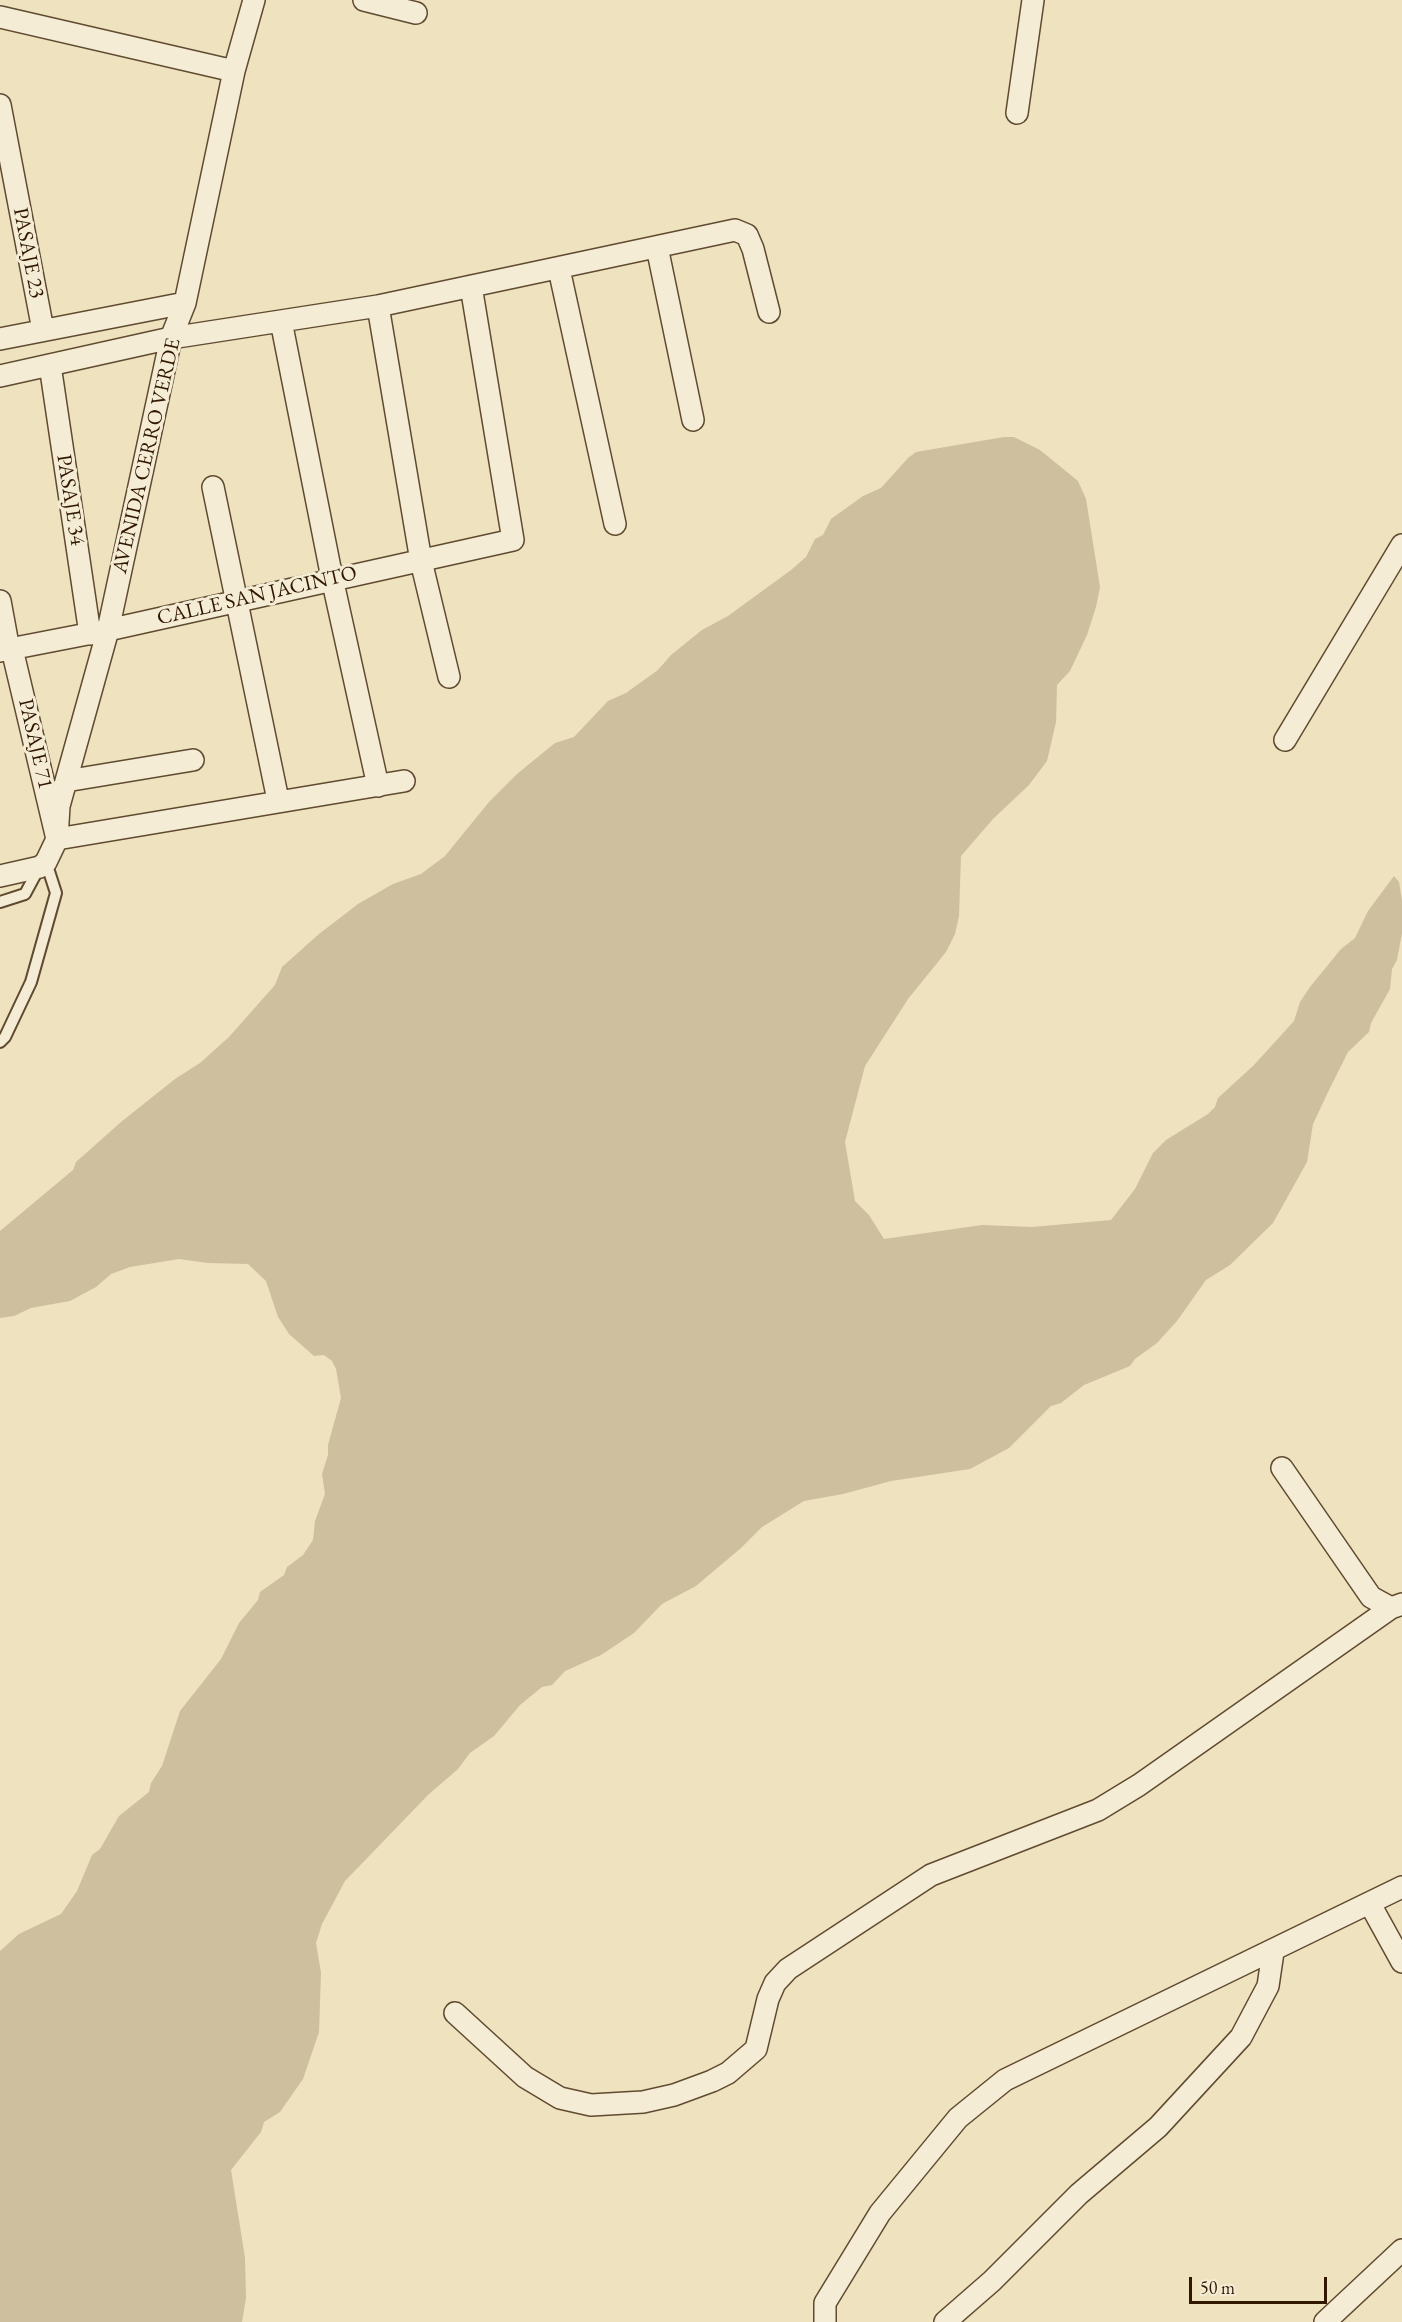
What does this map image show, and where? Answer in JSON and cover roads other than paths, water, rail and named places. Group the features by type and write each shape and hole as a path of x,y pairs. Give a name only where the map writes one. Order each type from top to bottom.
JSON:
{"street":[{"name":"AVENIDA CERRO VERDE","path":"43,865 57,839 60,806 99,632 171,338 185,303 234,71 254,0"},
{"path":"364,0 416,13"},
{"path":"1017,113 1033,0"},
{"path":"0,17 234,71"},
{"name":"PASAJE 23","path":"0,105 43,330"},
{"path":"0,376 171,338 378,306 735,230 747,235 753,249 769,312"},
{"path":"657,248 693,420"},
{"path":"559,269 615,524"},
{"name":"CALLE SAN JACINTO","path":"7,650 99,632 513,540 471,286"},
{"path":"0,339 185,303"},
{"path":"378,306 421,561 448,677"},
{"path":"281,321 332,579 378,786"},
{"name":"PASAJE 34","path":"50,365 99,632"},
{"path":"213,487 278,800"},
{"path":"1285,740 1402,544"},
{"name":"PASAJE 71","path":"0,601 7,650 57,839"},
{"path":"66,781 193,760"},
{"path":"57,839 278,800 404,781"},
{"path":"0,876 43,865"},
{"path":"1282,1468 1371,1597 1396,1606"},
{"path":"455,2013 525,2078 560,2098 591,2105 643,2102 674,2095 712,2081 728,2073 756,2049 768,1999 776,1983 788,1969 931,1875 1089,1814 1139,1785 1396,1606"},
{"path":"825,2322 825,2303 880,2213 958,2118 1005,2080 1273,1952 1402,1887"},
{"path":"1370,1904 1402,1962"},
{"path":"945,2322 992,2281 1079,2194 1158,2127 1240,2037 1268,1986 1273,1952"},
{"path":"1325,2322 1402,2250"}],"lane":[{"path":"0,902 25,894 43,865"},
{"path":"0,1042 5,1037 31,982 56,893 43,865"}]}
